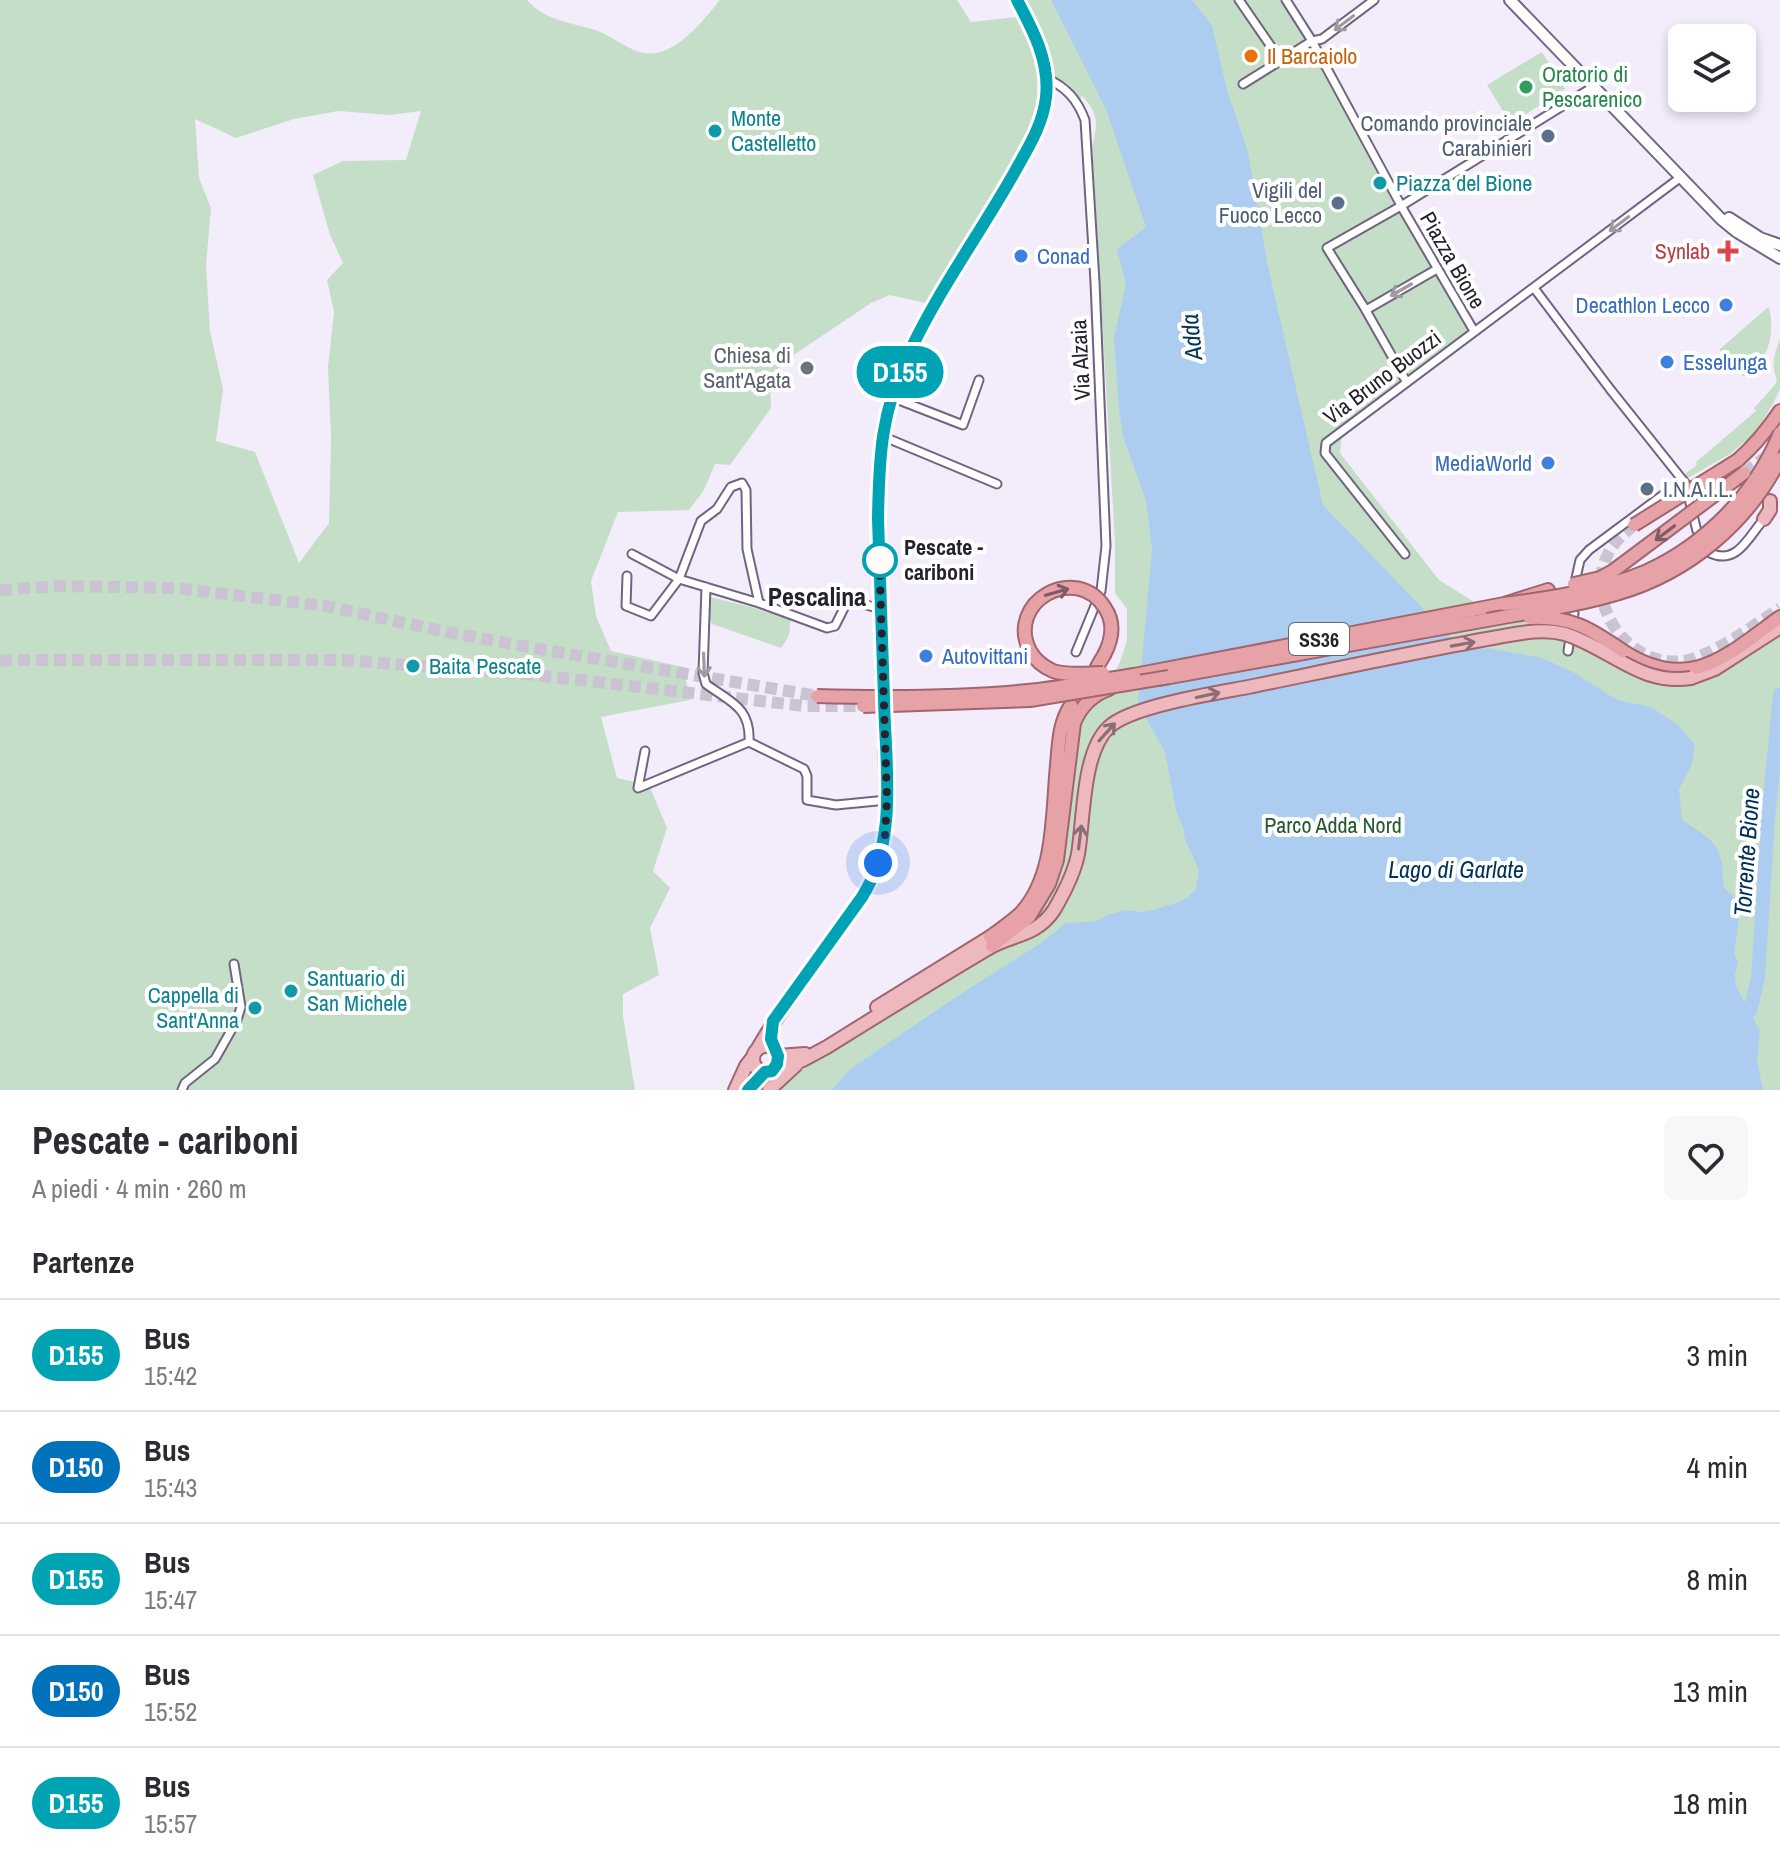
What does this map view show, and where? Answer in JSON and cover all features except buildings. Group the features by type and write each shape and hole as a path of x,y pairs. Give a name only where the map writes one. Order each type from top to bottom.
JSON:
{"highway":[{"path":"1634,525 1738,460 1760,440 1780,411"},
{"name":"SS36","path":"817,696 1041,690 1544,599 1613,583 1647,571 1708,532 1742,497 1767,460 1780,433"},
{"name":"SS36","path":"863,706 1030,700 1600,598 1645,584 1698,554 1730,527 1761,491 1780,459"},
{"path":"1504,604 1600,578 1613,571 1744,473"},
{"path":"1100,661 1111,637 1111,624 1104,607 1093,595 1078,589 1059,589 1044,595 1026,621 1026,640 1042,665 1062,673 1134,675"},
{"path":"1487,620 1544,617 1567,620 1596,633 1645,664 1692,673 1717,660 1780,617"},
{"path":"991,942 1029,917 1049,884 1057,860 1072,733 1080,711 1097,695 1112,688 1169,677"},
{"path":"991,942 1020,913 1042,878 1049,847 1061,727 1071,705"}],"main road":[{"path":"735,1090 773,1021 870,884 882,851 887,800 878,483 882,436 902,367 1033,139 1044,109 1046,77 1039,45 1017,0"},
{"path":"1510,0 1721,219 1780,258"},
{"path":"1709,205 1760,238 1780,245"},
{"path":"1764,518 1770,510 1777,508"},
{"path":"755,1054 765,1047 776,1053 804,1054 928,974 991,942 1037,928 1054,909 1078,855 1085,795 1096,746 1104,732 1132,714 1200,697 1534,631 1559,633 1584,642 1643,673 1664,678 1723,664 1780,627"},
{"path":"755,1054 755,1067 768,1071 803,1060 991,942"},
{"path":"748,1090 777,1064 771,1039 773,1021"},
{"path":"769,1090 803,1060"}],"street":[{"path":"1239,0 1281,61"},
{"name":"Piazza Bione","path":"1286,0 1474,331"},
{"path":"1243,84 1312,41 1322,39 1374,0"},
{"name":"Via Alzaia","path":"1046,77 1069,91 1085,120 1095,282 1106,546 1101,591 1076,652"},
{"path":"1406,381 1327,248 1593,87"},
{"name":"Via Bruno Buozzi","path":"1405,554 1325,453 1326,443 1681,177"},
{"path":"1366,310 1437,269"},
{"path":"1534,288 1683,480 1697,531"},
{"path":"891,397 963,425 979,380"},
{"path":"882,436 997,484"},
{"path":"1576,578 1580,560 1589,550 1683,480"},
{"path":"627,576 626,606 651,616 679,579 701,521 717,509 731,487 742,483 746,490 747,549 759,603"},
{"path":"1710,553 1717,557 1736,553 1764,518"},
{"path":"632,554 679,579 827,628 835,626 848,600 881,609"},
{"path":"706,587 703,673 706,684 737,704 750,730 749,742"},
{"path":"1568,651 1574,613"},
{"path":"645,751 638,788 749,742 804,769 807,800 836,805 887,800"},
{"path":"182,1090 185,1083 215,1059 237,1020 241,1007 234,964"}],"green space":[{"path":"0,0 527,0 550,17 600,32 634,50 647,53 660,52 683,40 720,0 957,0 971,22 1018,17 1038,73 1039,93 1035,114 996,189 925,303 890,295 871,303 795,354 770,376 771,408 730,465 715,464 704,490 689,510 618,512 591,581 596,616 611,651 683,667 690,700 601,717 617,778 649,785 667,828 653,871 670,888 650,928 659,975 623,994 623,1016 635,1090 0,1090","holes":["338,111 389,115 421,111 406,160 343,161 313,175 330,235 343,263 327,280 334,312 328,367 331,437 329,523 299,563 255,452 216,441 223,389 210,331 206,265 211,208 199,178 195,119 236,138 294,119"]},
{"name":"Parco Adda Nord","path":"1025,0 1291,0 1318,39 1472,332 1342,431 1340,453 1439,580 1479,605 1553,614 1649,663 1687,669 1780,626 1780,1090 773,1090 811,1059 1020,923 1048,898 1060,865 1068,827 1072,764 1079,726 1087,709 1107,691 1127,640 1127,609 1115,593 1115,542 1092,147 1096,119 1081,95 1081,102 1069,85 1053,75 1048,51"},
{"name":"Oratorio di Pescarenico","path":"1542,52 1565,89 1511,124 1487,85"},
{"path":"1767,308 1771,327 1768,347 1744,377 1719,350"},
{"path":"1780,338 1780,389 1755,433 1730,454 1688,478 1685,474 1697,465 1696,462 1756,411 1754,408 1776,383 1774,362"},
{"path":"710,597 791,620 787,639 781,648 712,624 709,616"}],"water":[{"name":"Lago di Garlate","path":"1051,0 1192,0 1212,26 1227,90 1248,152 1268,267 1323,505 1458,645 1542,658 1573,672 1617,700 1651,707 1678,725 1695,745 1691,766 1679,789 1682,820 1715,846 1722,861 1723,886 1733,896 1739,917 1734,955 1738,961 1736,986 1760,1031 1757,1060 1763,1090 832,1090 849,1070 1044,941 1066,923 1097,921 1125,910 1153,910 1187,898 1196,889 1199,871 1177,814 1165,752 1138,704 1152,549 1146,501 1123,436 1114,337 1126,284 1117,249 1146,227 1106,109"}],"waterway":[{"name":"Torrente Bione","path":"1750,1011 1758,978 1780,695"}],"tunnel":[{"path":"1744,473 1771,453"},
{"path":"1634,525 1609,552 1602,571 1601,591 1615,628 1628,643 1644,654 1663,660 1683,661 1706,654 1780,608"},
{"path":"0,590 57,586 175,588 326,606 446,632 817,696"},
{"path":"0,661 344,660 535,675 804,706 863,706"}],"bus line":[{"name":"D155","path":"748,1090 765,1072 776,1067 778,1058 771,1039 773,1021 862,897 882,851 887,800 878,519 882,436 886,411 909,351 1002,195 1041,119 1046,95 1044,63 1034,31 1017,0"}],"place":[{"name":"Il Barcaiolo","path":"1251,56"},
{"name":"Oratorio di Pescarenico","path":"1526,87"},
{"name":"Monte Castelletto","path":"715,131"},
{"name":"Comando provinciale Carabinieri","path":"1548,136"},
{"name":"Piazza del Bione","path":"1380,183"},
{"name":"Vigili del Fuoco Lecco","path":"1338,203"},
{"name":"Synlab","path":"1728,251"},
{"name":"Conad","path":"1021,256"},
{"name":"Decathlon Lecco","path":"1726,305"},
{"name":"Esselunga","path":"1667,362"},
{"name":"Chiesa di Sant'Agata","path":"807,368"},
{"name":"MediaWorld","path":"1548,463"},
{"name":"I.N.A.I.L.","path":"1647,489"},
{"name":"Pescate - cariboni","path":"880,560"},
{"name":"Autovittani","path":"926,656"},
{"name":"Baita Pescate","path":"413,666"},
{"name":"Santuario di San Michele","path":"291,991"},
{"name":"Cappella di Sant'Anna","path":"255,1008"}],"district":[{"name":"Pescalina","path":"817,596"}],"route":[{"path":"878,863 885,835 887,800 879,549 880,560"}],"water label":[{"name":"Adda","path":"1191,337"}]}
